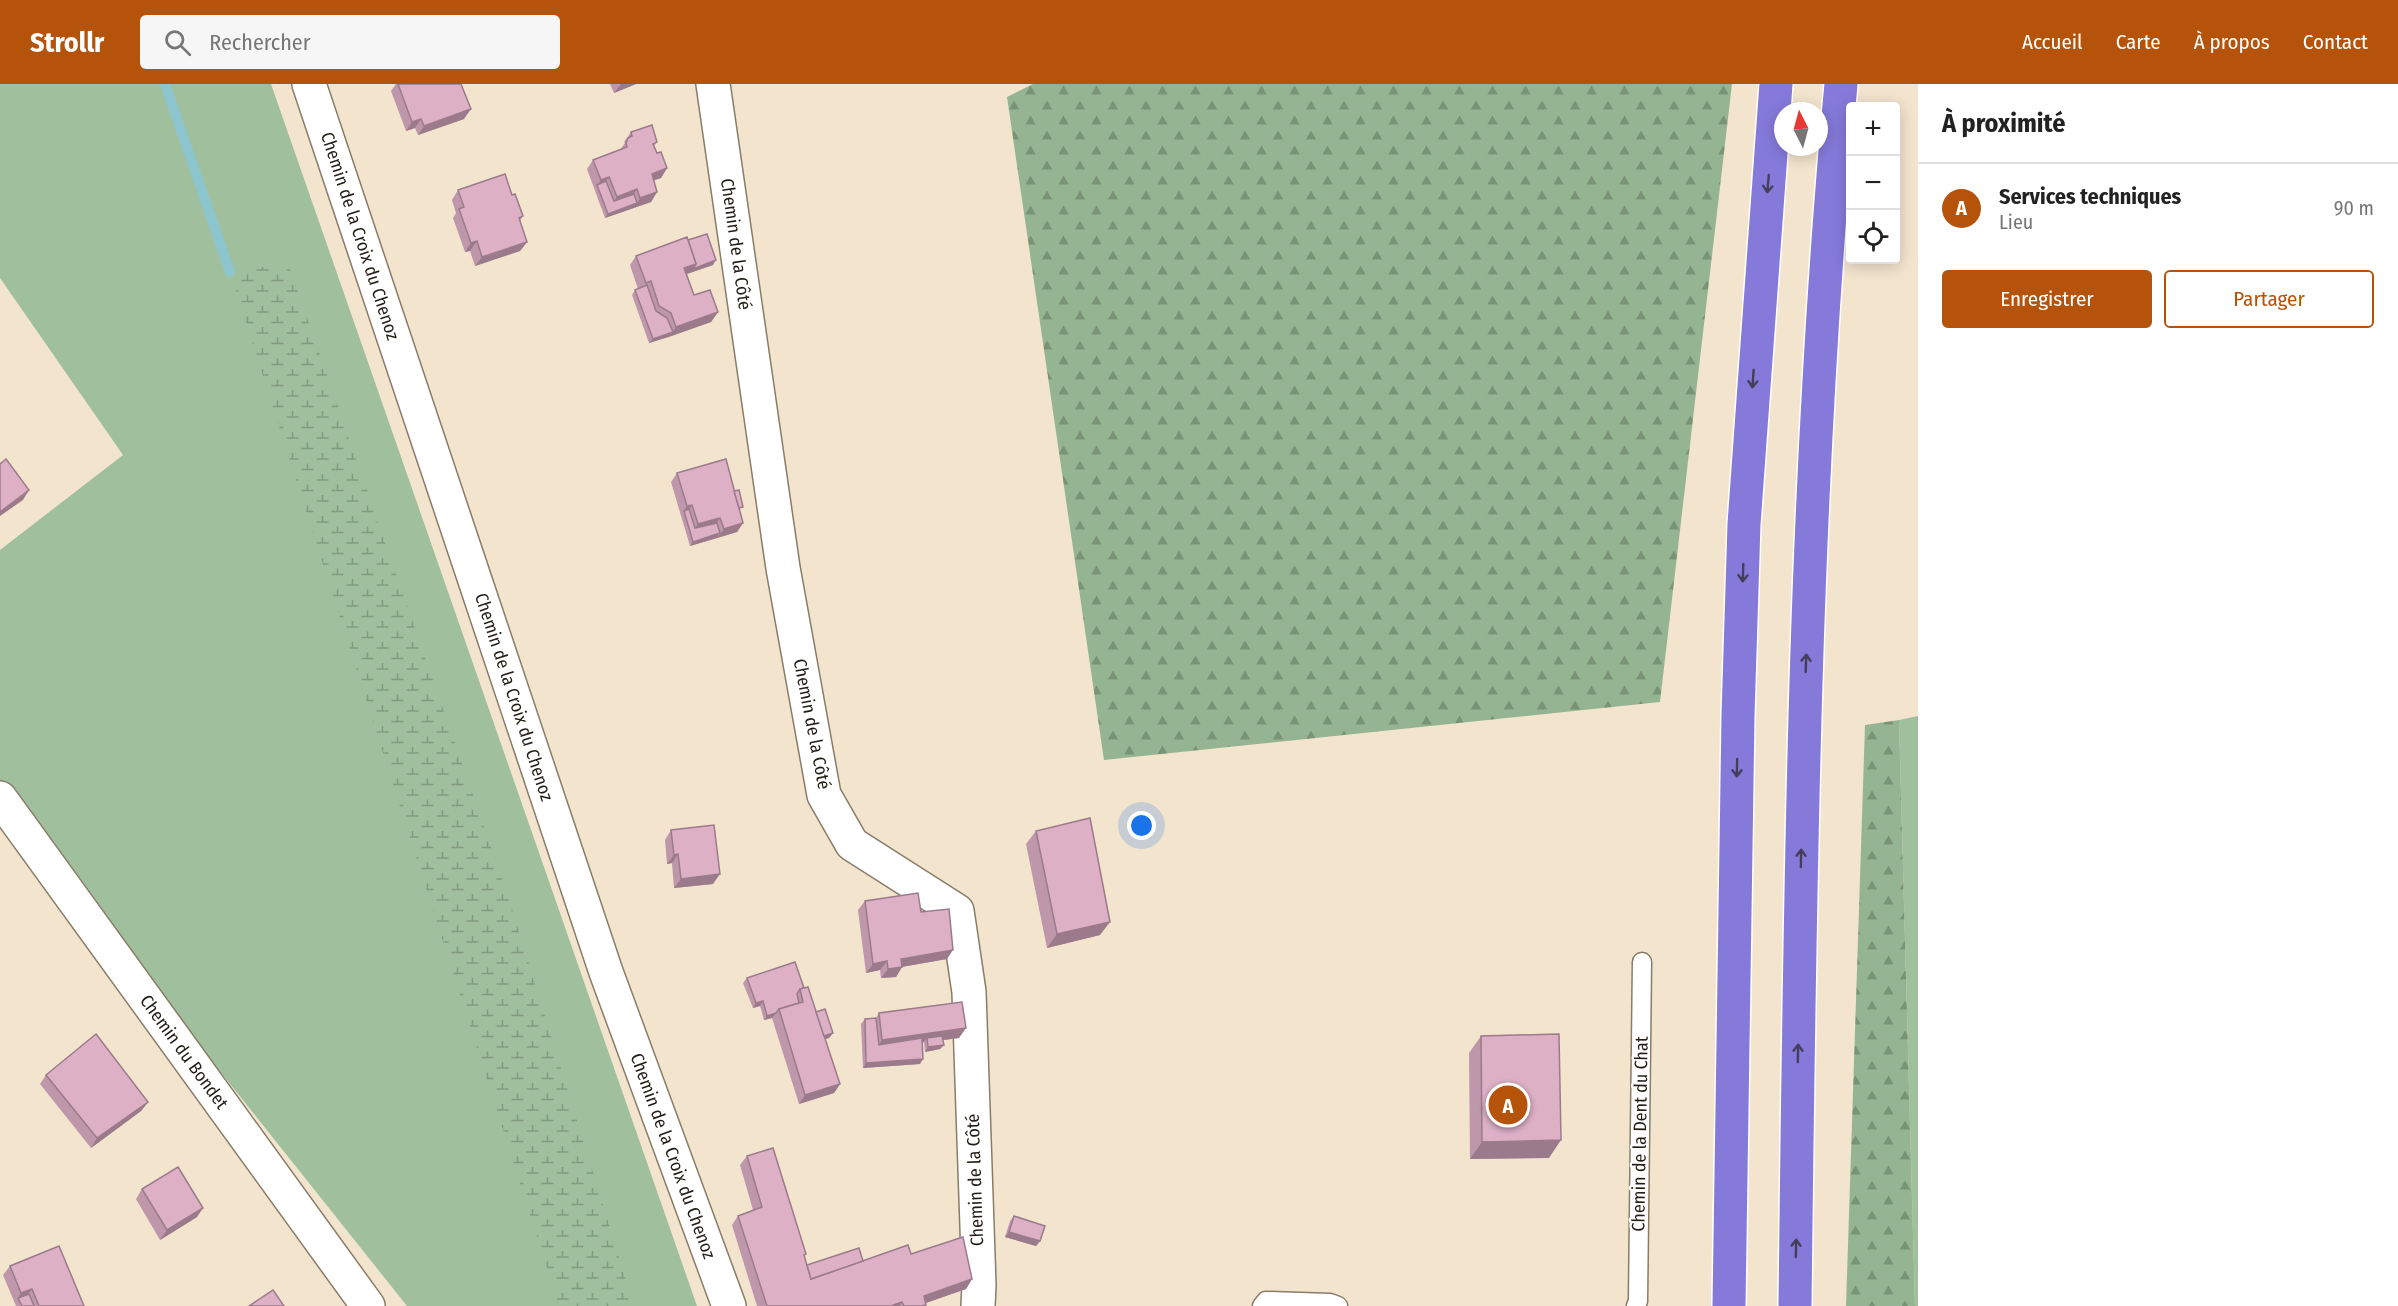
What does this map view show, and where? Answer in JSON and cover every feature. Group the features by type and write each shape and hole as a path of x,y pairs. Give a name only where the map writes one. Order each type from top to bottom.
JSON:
{"highway":[{"path":"1729,1306 1738,740 1744,524 1776,84"},
{"path":"1795,1306 1804,714 1819,373 1828,224 1841,84"}],"street":[{"name":"Chemin de la Croix du Chenoz","path":"309,84 606,972 729,1306"},
{"name":"Chemin de la Côté","path":"713,84 783,568 824,795 852,844 957,911 969,992 978,1306"},
{"name":"Chemin du Bondet","path":"0,798 368,1306"}],"lane":[{"name":"Chemin de la Dent du Chat","path":"1636,1306 1638,1301 1641,962"},
{"path":"1262,1306 1266,1301 1330,1303 1338,1306"}],"green space":[{"path":"0,84 271,84 697,1306 407,1306 0,795 0,550 123,455 0,278"},
{"path":"1033,84 1732,84 1660,702 1104,760 1007,97"},
{"path":"288,263 509,899 634,1306 559,1306 230,272"},
{"path":"1918,716 1918,1306 1915,1306 1899,720"},
{"path":"1899,720 1915,1306 1846,1306 1865,725"}],"building":[{"path":"398,84 461,84 471,109 424,126 421,119 412,122"},
{"path":"652,125 657,142 653,144 657,153 661,152 667,168 652,174 657,192 640,198 637,189 617,197 609,177 601,180 593,160 627,147 628,138 632,136 631,132"},
{"path":"505,174 512,195 515,194 523,216 519,218 527,242 482,257 477,241 471,243 459,209 464,207 458,190"},
{"path":"606,181 614,201 634,194 637,203 608,214 597,185"},
{"path":"707,234 716,260 693,269 696,264 688,240"},
{"path":"687,237 696,264 684,268 694,295 710,290 718,312 676,327 671,313 659,306 651,281 646,283 636,256"},
{"path":"647,285 656,311 667,318 673,332 653,339 635,290"},
{"path":"6,459 29,490 0,512 0,464"},
{"path":"726,459 743,523 724,529 720,518 698,524 692,505 687,506 677,473"},
{"path":"739,490 743,507 739,508 734,491"},
{"path":"689,509 695,528 717,523 720,533 693,542 684,511"},
{"path":"1090,818 1110,922 1057,934 1036,831"},
{"path":"714,825 720,874 681,879 678,854 674,855 671,830"},
{"path":"918,893 921,912 949,909 953,950 901,959 902,967 888,969 887,961 873,964 865,901"},
{"path":"795,962 804,988 800,989 797,994 799,1003 779,1009 776,1013 767,1016 763,1001 756,1003 747,978"},
{"path":"808,987 840,1084 805,1095 779,1009 803,1002 800,989"},
{"path":"962,1002 966,1028 882,1040 879,1013"},
{"path":"825,1009 833,1033 824,1036 816,1012"},
{"path":"876,1018 879,1045 922,1038 923,1059 866,1063 865,1019"},
{"path":"96,1034 148,1102 97,1138 46,1075"},
{"path":"1559,1034 1561,1140 1482,1142 1481,1036"},
{"path":"942,1036 944,1045 928,1047 927,1038"},
{"path":"773,1148 806,1254 804,1255 811,1279 908,1245 911,1254 963,1237 972,1279 924,1296 926,1305 922,1306 904,1306 902,1302 891,1306 767,1306 738,1216 762,1207 747,1156"},
{"path":"178,1167 203,1208 167,1230 142,1189"},
{"path":"1014,1216 1045,1226 1040,1241 1009,1232"},
{"path":"59,1246 84,1306 39,1306 32,1289 21,1293 10,1266"},
{"path":"859,1248 863,1261 811,1279 807,1265"},
{"path":"273,1290 284,1306 249,1306"},
{"path":"29,1294 34,1306 22,1306 18,1298"}],"waterway":[{"path":"165,84 230,272"}],"place":[{"name":"Services techniques","path":"1508,1105"}]}
